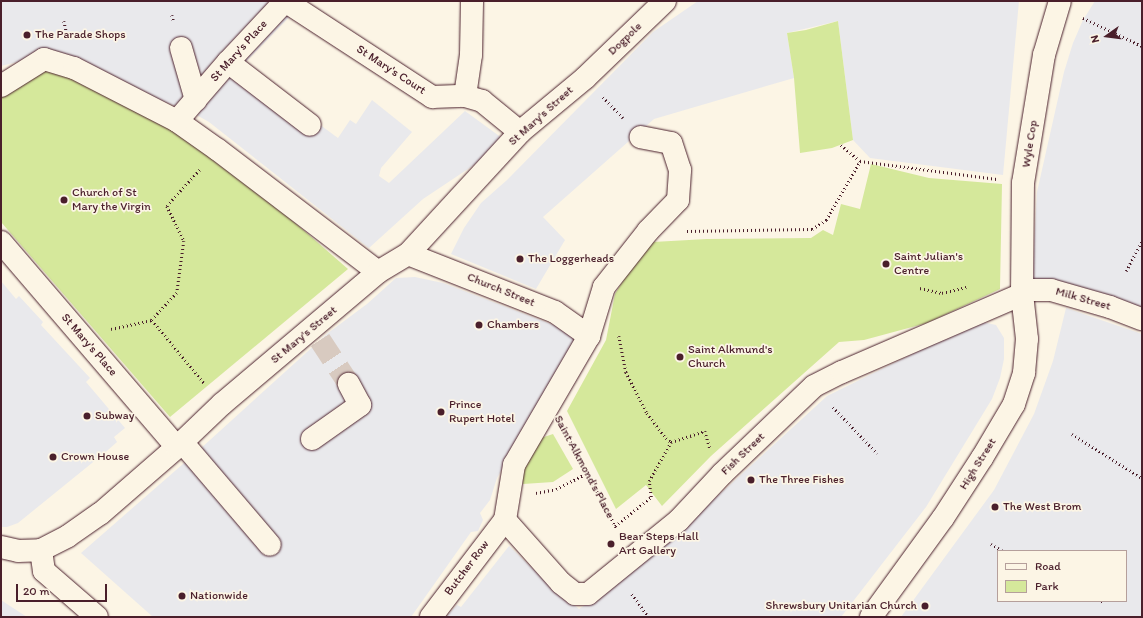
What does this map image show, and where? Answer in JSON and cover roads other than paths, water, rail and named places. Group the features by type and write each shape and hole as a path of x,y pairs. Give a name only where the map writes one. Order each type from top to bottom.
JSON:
{"street":[{"path":"465,96 471,55 472,1"},
{"name":"Dogpole","path":"585,78 665,1"},
{"name":"Wyle Cop","path":"1022,292 1024,182 1044,55 1058,3"},
{"name":"St Mary's Court","path":"280,6 432,97 465,96 482,101 520,132"},
{"name":"St Mary's Place","path":"177,121 228,62 280,6"},
{"path":"181,48 196,100"},
{"path":"1,84 44,59 74,68 177,121 218,150 378,272"},
{"path":"228,62 310,125"},
{"name":"St Mary's Street","path":"1,547 18,551 41,550 68,536 100,514 180,445 222,404 315,335 378,272 408,254 520,132 585,78"},
{"name":"Saint Alkmond's Place","path":"505,520 514,465 589,336 604,287 648,231 678,200 680,170 670,143 641,137"},
{"name":"St Mary's Place","path":"1,242 79,334 270,545"},
{"name":"Church Street","path":"408,254 555,312 589,336"},
{"name":"Milk Street","path":"1022,292 1051,290 1110,307 1142,319"},
{"name":"Fish Street","path":"505,520 561,583 575,594 588,594 679,520 722,474 814,386 842,372 1022,292"},
{"name":"High Street","path":"872,617 943,518 982,458 1014,404 1024,373 1028,339 1022,292"},
{"path":"312,438 360,405 349,384"},
{"name":"Butcher Row","path":"431,617 486,542 505,520"},
{"path":"41,550 44,571 97,617"}],"tunnel":[{"path":"320,340 349,384"}],"place":[{"name":"The Parade Shops","path":"27,35"},
{"name":"Church of St Mary the Virgin","path":"64,200"},
{"name":"The Loggerheads","path":"520,259"},
{"name":"Saint Julian's Centre","path":"886,264"},
{"name":"Chambers","path":"479,325"},
{"name":"Saint Alkmund's Church","path":"680,357"},
{"name":"Prince Rupert Hotel","path":"441,412"},
{"name":"Subway","path":"87,416"},
{"name":"Crown House","path":"53,457"},
{"name":"The Three Fishes","path":"751,480"},
{"name":"The West Brom","path":"995,507"},
{"name":"Bear Steps Hall Art Gallery","path":"611,544"},
{"name":"Nationwide","path":"182,596"},
{"name":"Shrewsbury Unitarian Church","path":"925,606"}]}
